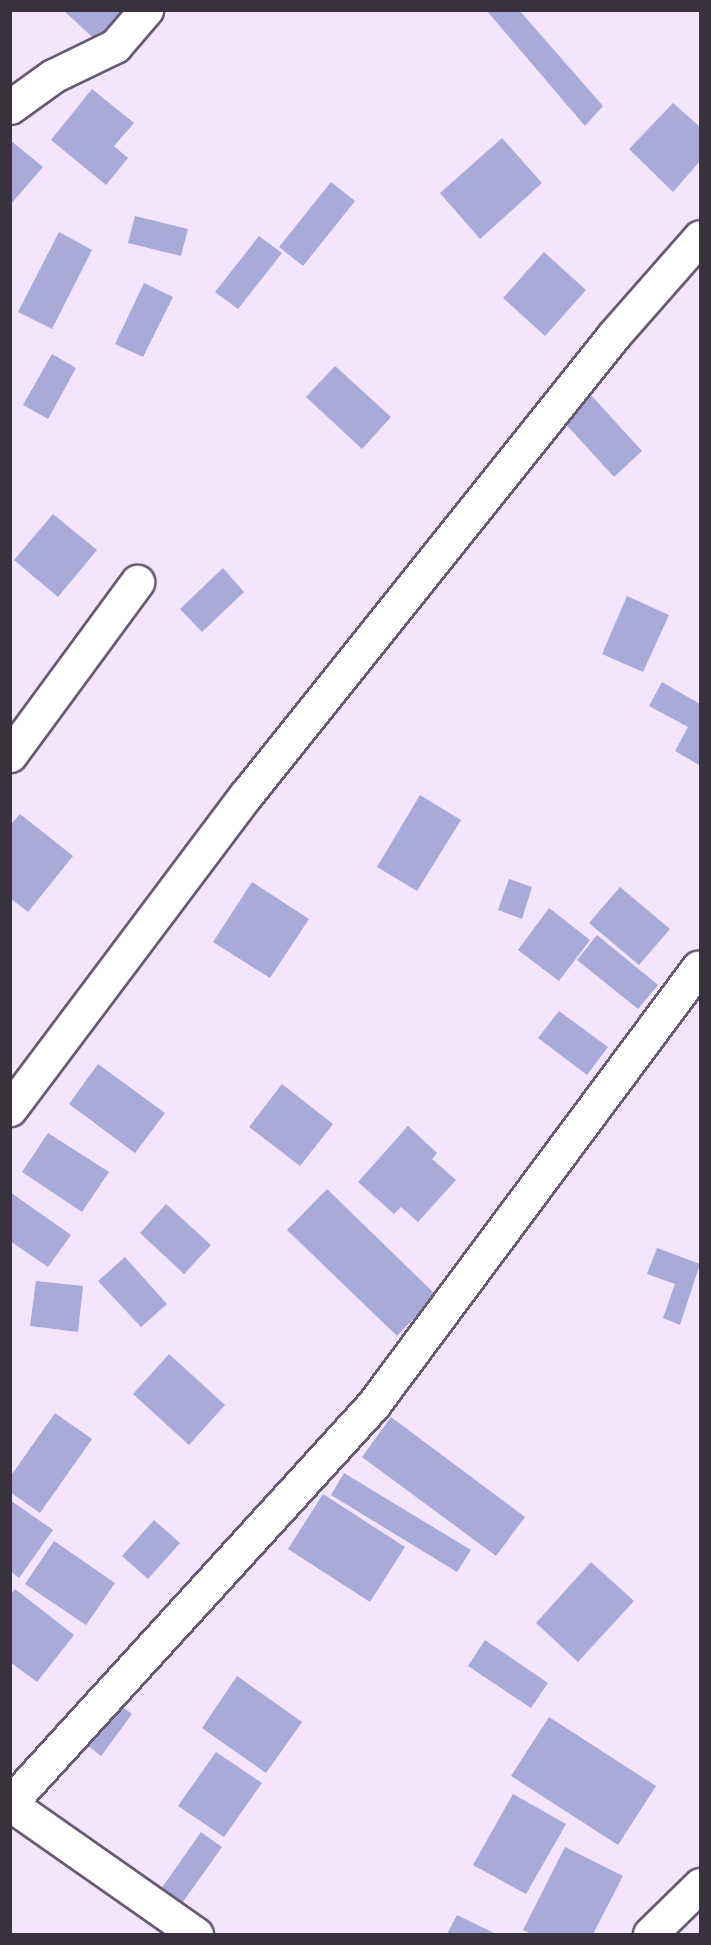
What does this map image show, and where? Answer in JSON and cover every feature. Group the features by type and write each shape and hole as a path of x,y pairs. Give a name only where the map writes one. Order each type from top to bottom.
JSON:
{"street":[{"path":"10,107 53,76 115,46 146,10"},
{"path":"10,1109 246,795 614,335 700,237"},
{"path":"10,755 137,582"},
{"path":"196,1935 10,1804 373,1405 698,968"},
{"path":"650,1935 700,1885"}],"building":[{"path":"63,10 130,10 100,44"},
{"path":"486,10 519,10 603,106 585,126"},
{"path":"92,89 134,123 114,146 128,158 106,185 51,140"},
{"path":"673,103 700,127 700,161 673,192 629,149"},
{"path":"502,138 542,183 480,239 440,193"},
{"path":"10,140 43,167 10,205"},
{"path":"331,182 355,201 303,266 279,247"},
{"path":"135,216 188,229 181,256 128,243"},
{"path":"59,232 92,250 52,329 18,312"},
{"path":"259,236 282,253 238,309 215,292"},
{"path":"544,252 586,290 545,336 503,298"},
{"path":"144,283 173,297 143,357 115,344"},
{"path":"52,354 76,368 48,419 23,405"},
{"path":"335,366 391,417 362,449 306,397"},
{"path":"590,394 642,451 614,477 562,420"},
{"path":"53,514 97,550 58,597 14,560"},
{"path":"223,568 244,592 202,632 180,609"},
{"path":"627,596 669,615 643,672 602,654"},
{"path":"662,682 700,704 699,765 675,751 688,727 649,706"},
{"path":"420,795 461,820 417,891 377,867"},
{"path":"20,814 73,856 28,912 10,898 10,825"},
{"path":"509,879 532,887 522,919 498,910"},
{"path":"252,882 309,919 270,978 213,942"},
{"path":"620,887 670,929 639,965 589,923"},
{"path":"549,908 590,940 559,981 518,950"},
{"path":"597,935 658,985 638,1009 577,960"},
{"path":"559,1011 608,1047 587,1075 538,1038"},
{"path":"98,1064 165,1113 135,1153 69,1104"},
{"path":"282,1084 333,1124 300,1166 249,1127"},
{"path":"408,1126 437,1153 432,1159 456,1180 418,1222 401,1207 394,1214 358,1182"},
{"path":"48,1133 109,1172 82,1212 22,1172"},
{"path":"327,1189 436,1295 397,1336 287,1230"},
{"path":"10,1192 71,1235 48,1267 10,1241"},
{"path":"166,1204 211,1245 184,1274 140,1233"},
{"path":"657,1248 700,1264 680,1325 663,1318 675,1284 647,1274"},
{"path":"125,1257 167,1304 141,1327 98,1281"},
{"path":"36,1281 83,1286 78,1332 30,1326"},
{"path":"169,1354 225,1405 189,1445 133,1394"},
{"path":"55,1413 92,1439 40,1513 10,1492 10,1477"},
{"path":"391,1417 525,1517 496,1556 362,1457"},
{"path":"344,1473 471,1550 457,1572 331,1495"},
{"path":"323,1494 405,1547 370,1602 288,1549"},
{"path":"10,1500 53,1530 19,1578 10,1571"},
{"path":"154,1520 180,1543 148,1579 122,1556"},
{"path":"54,1541 115,1583 86,1625 25,1584"},
{"path":"591,1562 634,1601 578,1662 536,1623"},
{"path":"15,1589 74,1635 37,1682 10,1662 10,1595"},
{"path":"485,1640 548,1683 531,1708 468,1666"},
{"path":"237,1676 302,1722 266,1773 202,1728"},
{"path":"114,1701 132,1714 101,1756 83,1742"},
{"path":"549,1717 656,1786 618,1845 511,1776"},
{"path":"216,1752 262,1783 224,1837 178,1806"},
{"path":"513,1794 566,1824 526,1894 473,1865"},
{"path":"201,1832 222,1847 180,1906 159,1892"},
{"path":"565,1847 623,1876 593,1934 531,1934 523,1930"},
{"path":"457,1915 496,1934 447,1934"}]}
